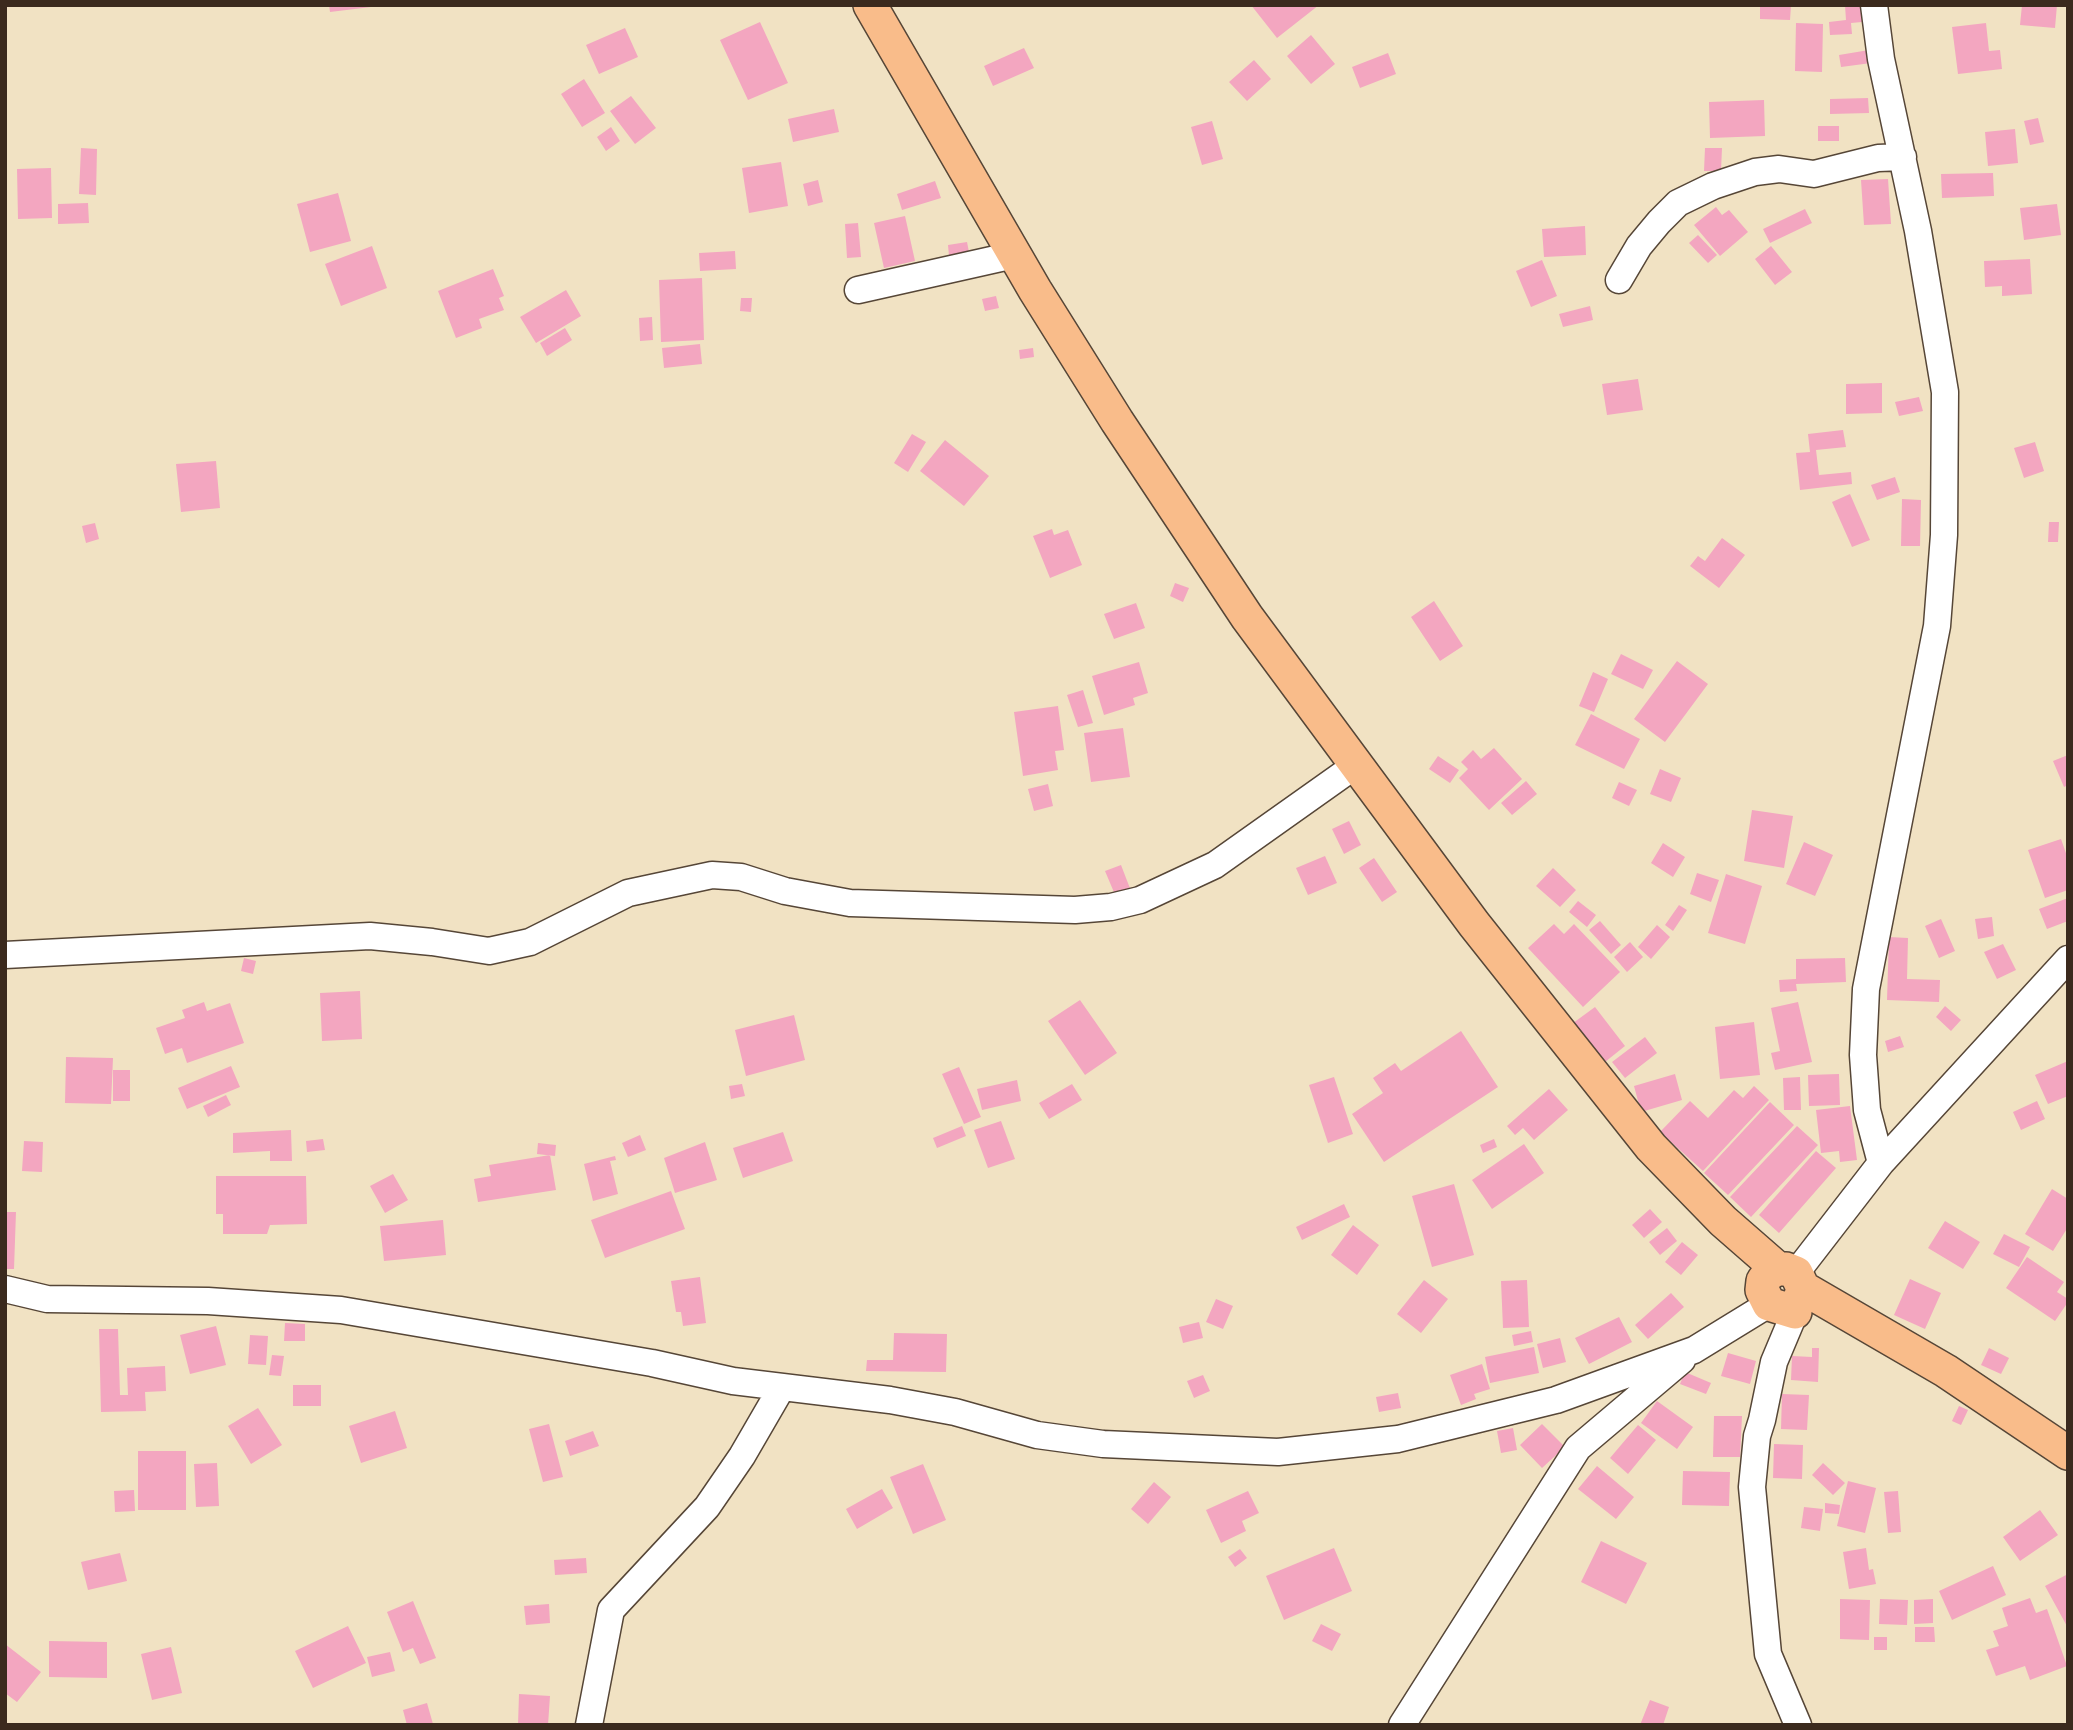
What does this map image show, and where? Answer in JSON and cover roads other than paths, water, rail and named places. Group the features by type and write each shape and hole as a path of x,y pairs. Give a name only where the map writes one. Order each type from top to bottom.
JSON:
{"main road":[{"path":"870,5 1014,255 1117,421 1247,617 1474,924 1651,1147 1723,1221 1785,1292 1894,1343 1946,1371 2068,1453"}],"street":[{"path":"1874,5 1881,59 1903,157 1945,392 1944,535 1937,626 1866,989 1863,1055 1867,1110 1881,1163"},
{"path":"1619,280 1639,246 1678,203 1713,186 1755,172 1780,169 1814,173 1878,158 1903,157"},
{"path":"858,290 1014,255"},
{"path":"5,955 370,936 489,951 530,942 628,893 712,875 741,877 785,891 850,902 1075,910 1111,907 1140,900 1215,865 1356,765"},
{"path":"1402,1725 1578,1448 1695,1349 1785,1292 1881,1163 2068,958"},
{"path":"5,1289 47,1299 208,1301 341,1310 652,1363 733,1381 903,1402 955,1412 1037,1435 1103,1444 1278,1452 1398,1438 1556,1400 1695,1349"},
{"path":"1785,1292 1774,1362 1757,1436 1752,1487 1768,1654 1798,1725"},
{"path":"589,1725 611,1610 707,1507 742,1456 782,1387"}]}
